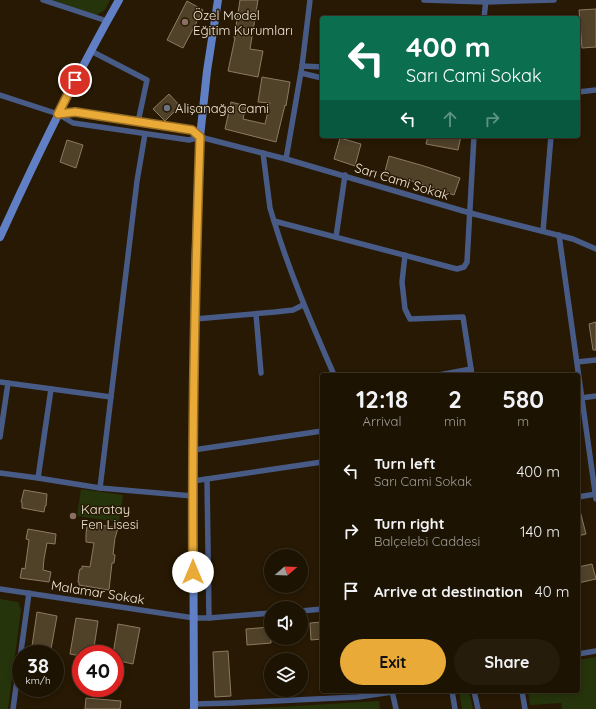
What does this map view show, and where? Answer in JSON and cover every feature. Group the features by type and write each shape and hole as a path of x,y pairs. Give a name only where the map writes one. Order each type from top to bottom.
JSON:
{"street":[{"path":"43,0 107,21"},
{"path":"1,232 81,68 119,0"},
{"path":"218,0 207,71 200,137 193,450 194,706 358,697 385,693"},
{"path":"286,159 301,73 310,0"},
{"path":"424,0 554,0"},
{"path":"484,16 486,1"},
{"path":"91,50 146,80 138,122"},
{"path":"302,66 320,67"},
{"path":"301,73 320,78"},
{"path":"580,92 596,90"},
{"name":"Sarı Cami Sokak","path":"0,95 58,114 72,123 189,140 200,137"},
{"name":"Sarı Cami Sokak","path":"58,114 75,112 192,130 200,137 345,175 470,213 573,239 596,249"},
{"path":"100,488 137,181 145,134"},
{"path":"274,221 457,270 464,267 467,262 474,138"},
{"path":"544,231 551,138"},
{"path":"262,153 270,208 280,243 304,305 333,373"},
{"path":"336,237 345,175"},
{"path":"558,235 578,373"},
{"path":"405,255 402,282 405,309 410,319 463,317 471,372 460,373"},
{"path":"195,319 293,310 304,305"},
{"path":"256,314 261,373"},
{"path":"577,362 596,360"},
{"path":"0,382 111,397"},
{"path":"0,437 8,383"},
{"path":"38,478 51,389"},
{"path":"580,389 596,496 580,498"},
{"path":"581,398 596,396"},
{"path":"193,450 320,431"},
{"path":"193,481 320,462"},
{"path":"0,473 100,488 193,496"},
{"path":"207,479 209,618"},
{"name":"Malamar Sokak","path":"0,589 194,618 264,614"},
{"path":"13,709 29,593"},
{"path":"308,610 320,609"},
{"path":"580,654 596,652"},
{"path":"392,693 396,709"},
{"path":"452,693 455,709"},
{"path":"474,693 478,709"},
{"path":"522,693 525,709"}],"green space":[{"path":"52,0 110,0 105,10 96,15"},
{"path":"81,489 123,495 119,522 77,516"},
{"path":"0,599 18,602 21,610 16,645 12,645 12,679 8,709 0,709"},
{"path":"596,657 596,709 562,709 561,703 530,705 528,693 580,693 580,660"},
{"path":"459,693 469,693 473,709 462,709"},
{"path":"379,701 380,709 246,709"}],"building":[{"path":"240,0 258,0 250,49 263,51 258,77 228,71 235,38"},
{"path":"187,1 203,10 183,48 167,40"},
{"path":"596,9 596,47 582,48 579,10"},
{"path":"262,77 290,82 286,106 285,105 276,142 225,129 231,102 246,106 243,119 265,124 270,103 258,102"},
{"name":"Alişanağa Cami","path":"169,94 180,106 165,121 153,109"},
{"path":"340,138 361,144 355,166 334,159"},
{"path":"428,138 461,138 458,150 426,144"},
{"path":"67,140 83,145 76,168 60,162"},
{"path":"389,156 460,178 454,195 409,180 408,182 384,175"},
{"path":"596,322 596,350 593,350 589,324"},
{"path":"24,490 47,494 44,512 22,508 21,502"},
{"path":"580,511 586,534 580,536"},
{"path":"89,523 118,528 115,538 113,554 115,555 114,563 112,563 109,590 79,585 78,582 80,569 82,569 82,566 90,567 94,543 86,542 87,526"},
{"path":"28,529 56,534 55,544 47,543 44,559 43,570 51,572 49,582 20,578 22,568 25,569 29,540 26,539"},
{"path":"592,564 596,579 580,583 580,567"},
{"path":"37,612 57,616 52,645 32,645"},
{"path":"76,618 98,621 94,645 72,645 72,654 70,654"},
{"path":"320,622 320,639 311,640 310,623"},
{"path":"118,624 140,628 133,664 124,662 124,645 114,645"},
{"path":"264,628 264,644 247,645 246,629"},
{"path":"228,651 231,696 215,697 213,652"},
{"path":"86,698 121,701 120,709 85,709"}],"place":[{"name":"Özel Model Eğitim Kurumları","path":"185,22"},
{"name":"Alişanağa Cami","path":"167,108"},
{"name":"Karatay Fen Lisesi","path":"73,516"}],"route":[{"path":"75,80 58,114 75,112 192,130 200,137 193,436 193,572"}]}
